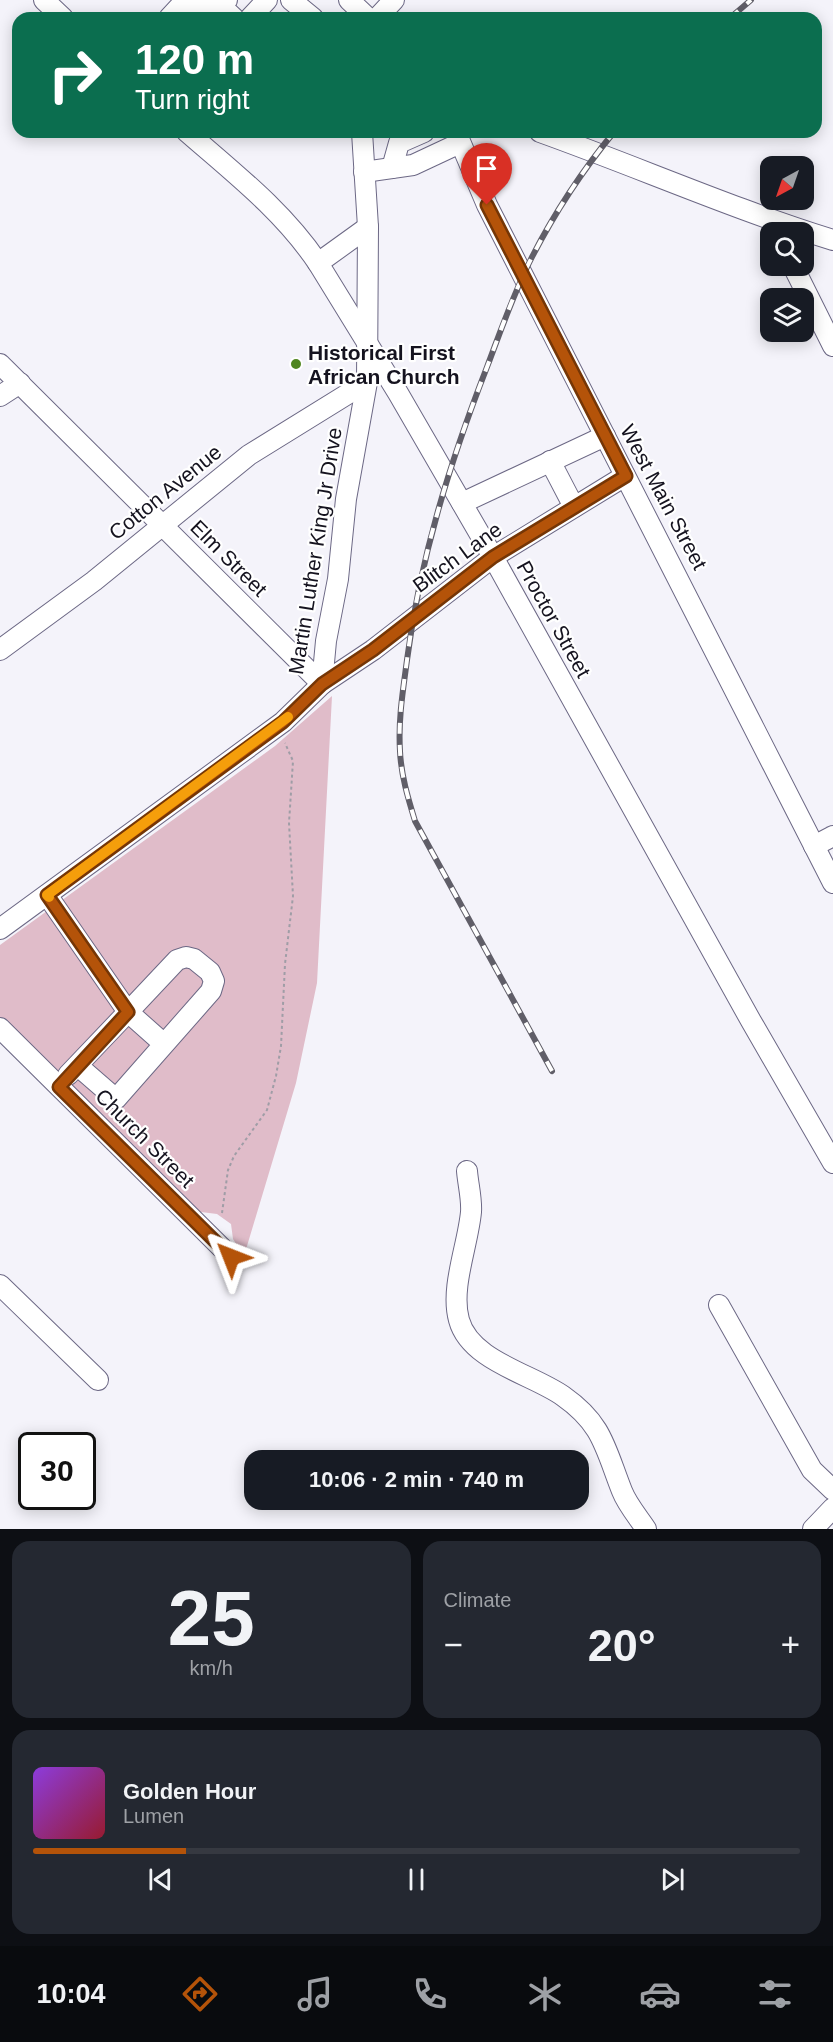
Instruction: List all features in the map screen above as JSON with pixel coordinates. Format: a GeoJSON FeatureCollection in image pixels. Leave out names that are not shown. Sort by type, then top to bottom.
{"type":"FeatureCollection","features":[{"type":"Feature","properties":{"kind":"street"},"geometry":{"type":"LineString","coordinates":[[44,0],[57,12]]}},
{"type":"Feature","properties":{"kind":"street"},"geometry":{"type":"LineString","coordinates":[[256,12],[267,0]]}},
{"type":"Feature","properties":{"kind":"street"},"geometry":{"type":"LineString","coordinates":[[291,0],[306,12]]}},
{"type":"Feature","properties":{"kind":"street"},"geometry":{"type":"LineString","coordinates":[[383,12],[394,0]]}},
{"type":"Feature","properties":{"kind":"street"},"geometry":{"type":"LineString","coordinates":[[175,12],[182,4],[194,2],[228,8]]}},
{"type":"Feature","properties":{"kind":"street","name":"Proctor Street"},"geometry":{"type":"LineString","coordinates":[[195,138],[269,203],[306,246],[368,342],[493,557],[750,1021],[833,1163]]}},
{"type":"Feature","properties":{"kind":"street","name":"Martin Luther King Jr Drive"},"geometry":{"type":"LineString","coordinates":[[0,929],[283,722],[322,684],[326,641],[338,579],[346,500],[367,382],[368,227],[362,138]]}},
{"type":"Feature","properties":{"kind":"street"},"geometry":{"type":"LineString","coordinates":[[392,168],[399,143],[410,138]]}},
{"type":"Feature","properties":{"kind":"street"},"geometry":{"type":"LineString","coordinates":[[557,138],[609,157],[762,222]]}},
{"type":"Feature","properties":{"kind":"street"},"geometry":{"type":"LineString","coordinates":[[364,172],[413,165],[450,139]]}},
{"type":"Feature","properties":{"kind":"street","name":"West Main Street"},"geometry":{"type":"LineString","coordinates":[[450,139],[487,205],[674,568],[833,883]]}},
{"type":"Feature","properties":{"kind":"street"},"geometry":{"type":"LineString","coordinates":[[318,263],[368,227]]}},
{"type":"Feature","properties":{"kind":"street"},"geometry":{"type":"LineString","coordinates":[[814,236],[833,240]]}},
{"type":"Feature","properties":{"kind":"street"},"geometry":{"type":"LineString","coordinates":[[798,276],[833,346]]}},
{"type":"Feature","properties":{"kind":"street","name":"Elm Street"},"geometry":{"type":"LineString","coordinates":[[0,364],[322,684]]}},
{"type":"Feature","properties":{"kind":"street","name":"Cotton Avenue"},"geometry":{"type":"LineString","coordinates":[[0,650],[94,581],[249,455],[367,382]]}},
{"type":"Feature","properties":{"kind":"street"},"geometry":{"type":"LineString","coordinates":[[0,396],[20,383]]}},
{"type":"Feature","properties":{"kind":"street"},"geometry":{"type":"LineString","coordinates":[[462,503],[605,436]]}},
{"type":"Feature","properties":{"kind":"street"},"geometry":{"type":"LineString","coordinates":[[550,461],[574,507]]}},
{"type":"Feature","properties":{"kind":"street","name":"Blitch Lane"},"geometry":{"type":"LineString","coordinates":[[322,684],[373,650],[493,557],[626,476]]}},
{"type":"Feature","properties":{"kind":"street"},"geometry":{"type":"LineString","coordinates":[[814,846],[833,836]]}},
{"type":"Feature","properties":{"kind":"street"},"geometry":{"type":"LineString","coordinates":[[47,895],[128,1012],[164,1044]]}},
{"type":"Feature","properties":{"kind":"street"},"geometry":{"type":"LineString","coordinates":[[59,1087],[78,1066],[128,1012],[177,960],[186,957],[194,959],[210,972],[214,981],[211,991],[116,1099],[78,1066]]}},
{"type":"Feature","properties":{"kind":"street","name":"Church Street"},"geometry":{"type":"LineString","coordinates":[[0,1028],[231,1257]]}},
{"type":"Feature","properties":{"kind":"street"},"geometry":{"type":"LineString","coordinates":[[467,1171],[472,1210],[456,1301],[459,1322],[471,1341],[494,1360],[562,1395],[588,1417],[606,1445],[622,1493],[646,1529]]}},
{"type":"Feature","properties":{"kind":"street"},"geometry":{"type":"LineString","coordinates":[[0,1285],[98,1380]]}},
{"type":"Feature","properties":{"kind":"street"},"geometry":{"type":"LineString","coordinates":[[719,1305],[812,1470],[833,1490]]}},
{"type":"Feature","properties":{"kind":"street"},"geometry":{"type":"LineString","coordinates":[[813,1529],[833,1508]]}},
{"type":"Feature","properties":{"kind":"path"},"geometry":{"type":"LineString","coordinates":[[222,1213],[228,1170],[234,1156],[267,1110],[276,1076],[292,896],[289,823],[293,760],[285,743]]}},
{"type":"Feature","properties":{"kind":"shaded area"},"geometry":{"type":"Polygon","coordinates":[[[332,696],[317,983],[296,1083],[244,1256],[233,1239],[231,1224],[217,1214],[201,1212],[190,1207],[0,1020],[0,945],[275,746],[332,696]]]}},
{"type":"Feature","properties":{"kind":"railway"},"geometry":{"type":"LineString","coordinates":[[737,12],[751,0]]}},
{"type":"Feature","properties":{"kind":"railway"},"geometry":{"type":"LineString","coordinates":[[552,1071],[415,821],[402,769],[400,716],[413,622],[428,548],[473,403],[532,257],[570,192],[609,138]]}},
{"type":"Feature","properties":{"kind":"slow traffic"},"geometry":{"type":"LineString","coordinates":[[49,897],[47,895],[288,717]]}},
{"type":"Feature","properties":{"kind":"place","name":"Historical First African Church"},"geometry":{"type":"Point","coordinates":[296,364]}},
{"type":"Feature","properties":{"kind":"route"},"geometry":{"type":"LineString","coordinates":[[231,1257],[59,1087],[128,1012],[47,895],[283,722],[322,684],[373,650],[493,557],[626,476],[487,205]]}}]}
